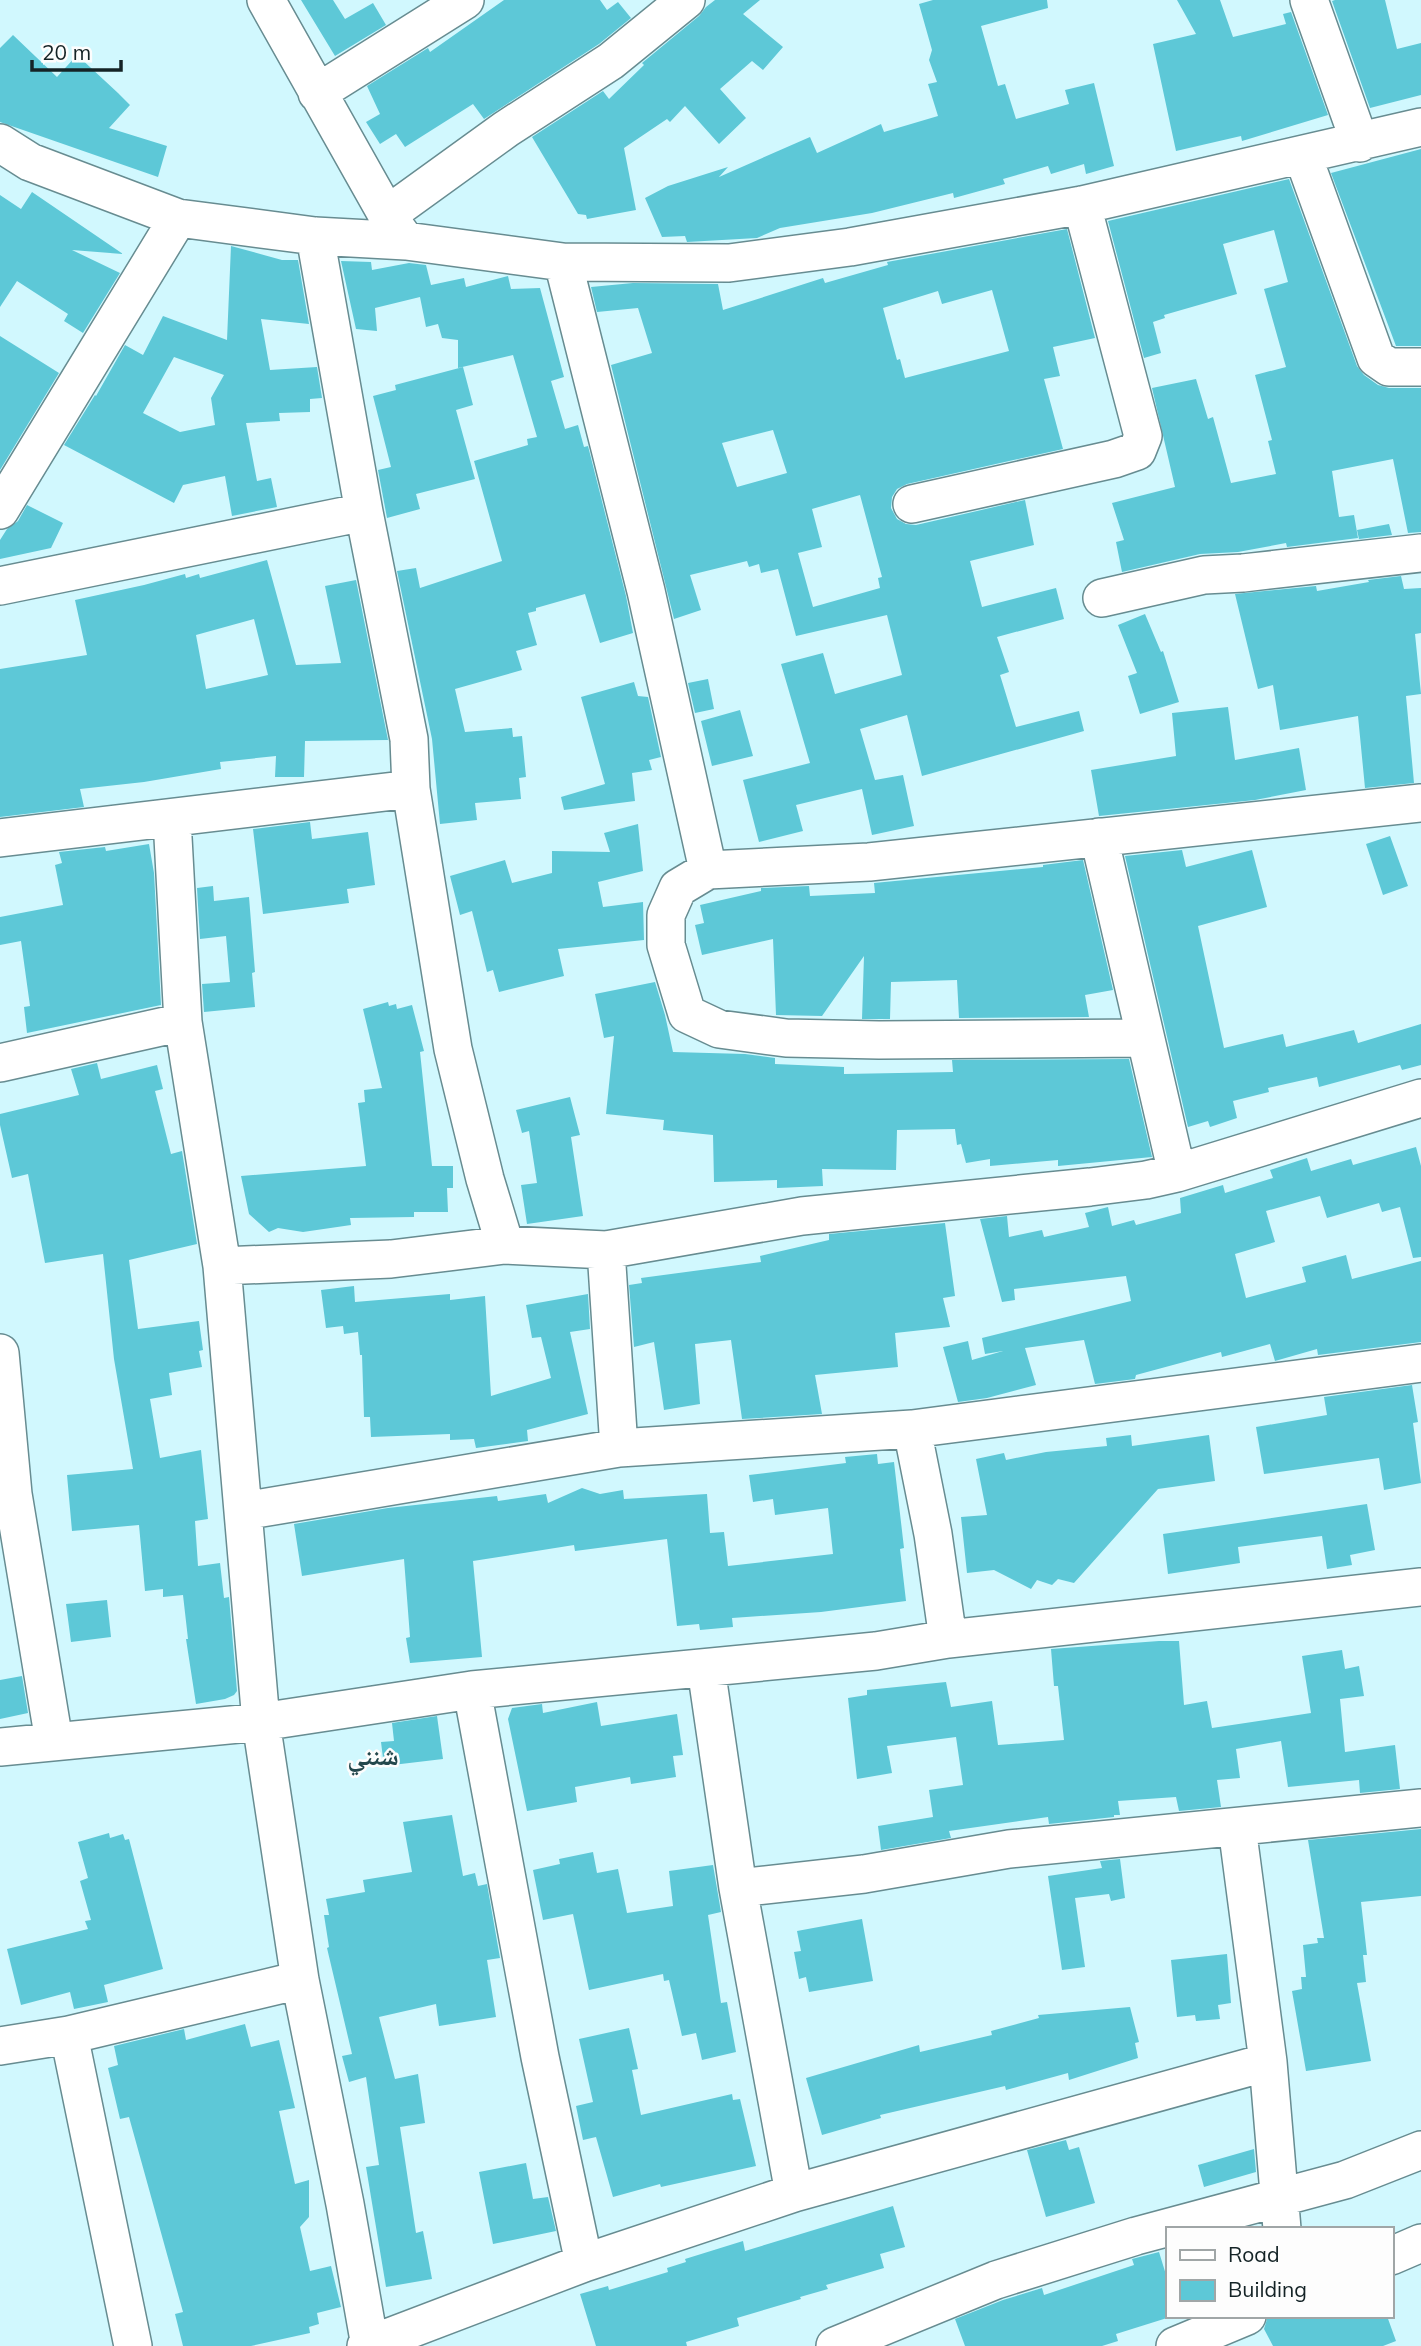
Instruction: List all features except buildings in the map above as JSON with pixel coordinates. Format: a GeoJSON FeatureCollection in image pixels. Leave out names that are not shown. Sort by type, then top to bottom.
{"type":"FeatureCollection","features":[{"type":"Feature","properties":{"kind":"street"},"geometry":{"type":"LineString","coordinates":[[267,0],[317,93],[396,228]]}},
{"type":"Feature","properties":{"kind":"street"},"geometry":{"type":"LineString","coordinates":[[317,93],[465,0]]}},
{"type":"Feature","properties":{"kind":"street"},"geometry":{"type":"LineString","coordinates":[[396,228],[506,129],[611,61],[685,0]]}},
{"type":"Feature","properties":{"kind":"street"},"geometry":{"type":"LineString","coordinates":[[1309,0],[1360,142]]}},
{"type":"Feature","properties":{"kind":"street"},"geometry":{"type":"LineString","coordinates":[[0,143],[30,162],[178,218],[314,236],[396,228],[563,262],[729,263],[850,247],[1082,205],[1421,127]]}},
{"type":"Feature","properties":{"kind":"street"},"geometry":{"type":"LineString","coordinates":[[1303,156],[1376,358],[1389,367],[1421,368]]}},
{"type":"Feature","properties":{"kind":"street"},"geometry":{"type":"LineString","coordinates":[[912,503],[1137,452],[1143,436],[1082,205]]}},
{"type":"Feature","properties":{"kind":"street"},"geometry":{"type":"LineString","coordinates":[[0,510],[178,218]]}},
{"type":"Feature","properties":{"kind":"street"},"geometry":{"type":"LineString","coordinates":[[314,236],[409,739],[411,789],[453,1049],[485,1179],[505,1245]]}},
{"type":"Feature","properties":{"kind":"street"},"geometry":{"type":"LineString","coordinates":[[563,262],[646,591],[708,870]]}},
{"type":"Feature","properties":{"kind":"street"},"geometry":{"type":"LineString","coordinates":[[0,586],[364,512]]}},
{"type":"Feature","properties":{"kind":"street"},"geometry":{"type":"LineString","coordinates":[[1102,598],[1204,575],[1421,553]]}},
{"type":"Feature","properties":{"kind":"street"},"geometry":{"type":"LineString","coordinates":[[0,838],[411,789]]}},
{"type":"Feature","properties":{"kind":"street"},"geometry":{"type":"LineString","coordinates":[[1145,1038],[866,1040],[786,1038],[719,1029],[687,1014],[666,945],[666,915],[678,888],[708,870],[869,862],[1421,803]]}},
{"type":"Feature","properties":{"kind":"street"},"geometry":{"type":"LineString","coordinates":[[172,819],[183,1022],[222,1266],[261,1722],[300,1980],[345,2204],[369,2345],[584,2263],[794,2193],[1268,2062]]}},
{"type":"Feature","properties":{"kind":"street"},"geometry":{"type":"LineString","coordinates":[[1098,837],[1177,1173]]}},
{"type":"Feature","properties":{"kind":"street"},"geometry":{"type":"LineString","coordinates":[[0,1063],[183,1022]]}},
{"type":"Feature","properties":{"kind":"street"},"geometry":{"type":"LineString","coordinates":[[222,1266],[391,1259],[505,1245],[606,1250],[802,1216],[1146,1180],[1177,1173],[1421,1098]]}},
{"type":"Feature","properties":{"kind":"street"},"geometry":{"type":"LineString","coordinates":[[606,1250],[620,1448]]}},
{"type":"Feature","properties":{"kind":"street"},"geometry":{"type":"LineString","coordinates":[[0,1353],[13,1494],[54,1741]]}},
{"type":"Feature","properties":{"kind":"street"},"geometry":{"type":"LineString","coordinates":[[243,1511],[620,1448],[912,1429],[1421,1363]]}},
{"type":"Feature","properties":{"kind":"street"},"geometry":{"type":"LineString","coordinates":[[912,1429],[933,1534],[948,1639]]}},
{"type":"Feature","properties":{"kind":"street"},"geometry":{"type":"LineString","coordinates":[[0,1747],[261,1722],[472,1690],[876,1651],[948,1639],[1421,1587]]}},
{"type":"Feature","properties":{"kind":"street"},"geometry":{"type":"LineString","coordinates":[[705,1668],[738,1888],[794,2193]]}},
{"type":"Feature","properties":{"kind":"street"},"geometry":{"type":"LineString","coordinates":[[472,1690],[540,2057],[584,2263]]}},
{"type":"Feature","properties":{"kind":"street"},"geometry":{"type":"LineString","coordinates":[[738,1888],[864,1874],[1009,1849],[1421,1808]]}},
{"type":"Feature","properties":{"kind":"street"},"geometry":{"type":"LineString","coordinates":[[1237,1827],[1268,2062],[1281,2214]]}},
{"type":"Feature","properties":{"kind":"street"},"geometry":{"type":"LineString","coordinates":[[0,2046],[69,2035],[300,1980]]}},
{"type":"Feature","properties":{"kind":"street"},"geometry":{"type":"LineString","coordinates":[[69,2035],[133,2346]]}},
{"type":"Feature","properties":{"kind":"street"},"geometry":{"type":"LineString","coordinates":[[1195,2227],[1281,2214],[1345,2180],[1421,2150]]}},
{"type":"Feature","properties":{"kind":"street"},"geometry":{"type":"LineString","coordinates":[[835,2346],[996,2280],[1136,2236],[1166,2231]]}},
{"type":"Feature","properties":{"kind":"street"},"geometry":{"type":"LineString","coordinates":[[1393,2255],[1421,2243]]}},
{"type":"Feature","properties":{"kind":"street"},"geometry":{"type":"LineString","coordinates":[[1175,2346],[1242,2318]]}},
{"type":"Feature","properties":{"kind":"district","name":"شنني"},"geometry":{"type":"Point","coordinates":[373,1756]}}]}
